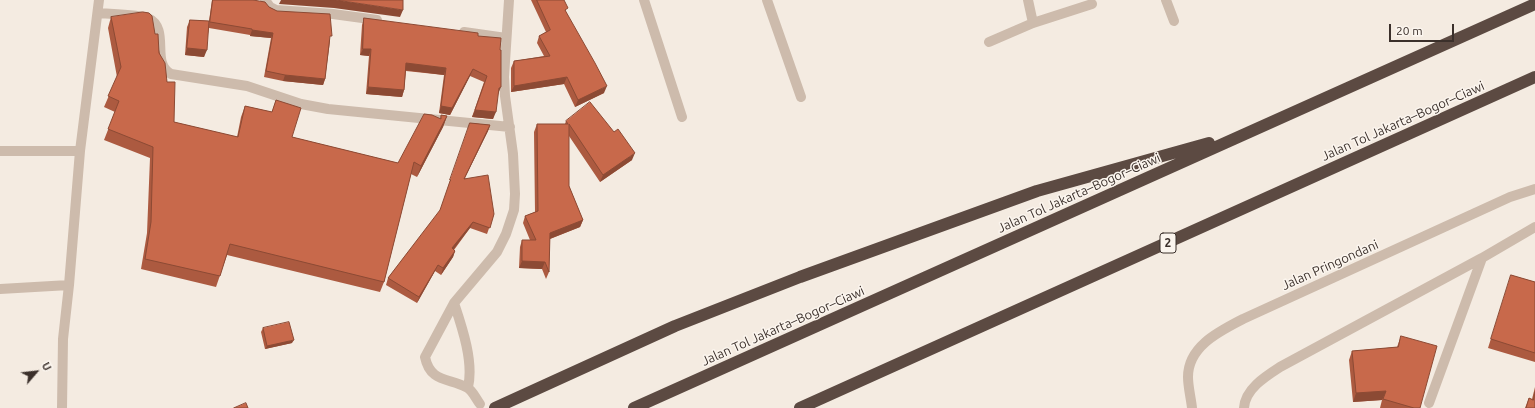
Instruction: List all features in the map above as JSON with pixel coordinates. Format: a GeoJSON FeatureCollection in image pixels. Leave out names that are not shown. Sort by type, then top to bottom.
{"type":"FeatureCollection","features":[{"type":"Feature","properties":{"kind":"highway","name":"Jalan Tol Jakarta–Bogor–Ciawi"},"geometry":{"type":"LineString","coordinates":[[634,408],[1535,4]]}},
{"type":"Feature","properties":{"kind":"highway","name":"Jalan Tol Jakarta–Bogor–Ciawi"},"geometry":{"type":"LineString","coordinates":[[800,408],[1535,77]]}},
{"type":"Feature","properties":{"kind":"highway"},"geometry":{"type":"LineString","coordinates":[[495,408],[675,326],[800,277],[1037,191],[1247,132]]}},
{"type":"Feature","properties":{"kind":"street"},"geometry":{"type":"LineString","coordinates":[[62,408],[63,339],[80,151],[99,0]]}},
{"type":"Feature","properties":{"kind":"street"},"geometry":{"type":"LineString","coordinates":[[266,0],[270,7],[276,10],[333,14],[388,22]]}},
{"type":"Feature","properties":{"kind":"street"},"geometry":{"type":"LineString","coordinates":[[480,404],[468,387],[446,381],[435,374],[427,365],[425,357],[454,303],[497,252],[506,234],[514,210],[514,154],[505,96],[504,77],[508,0]]}},
{"type":"Feature","properties":{"kind":"street"},"geometry":{"type":"LineString","coordinates":[[644,0],[682,117]]}},
{"type":"Feature","properties":{"kind":"street"},"geometry":{"type":"LineString","coordinates":[[767,0],[801,97]]}},
{"type":"Feature","properties":{"kind":"street"},"geometry":{"type":"LineString","coordinates":[[1028,0],[1033,23]]}},
{"type":"Feature","properties":{"kind":"street"},"geometry":{"type":"LineString","coordinates":[[1166,0],[1174,21]]}},
{"type":"Feature","properties":{"kind":"street"},"geometry":{"type":"LineString","coordinates":[[989,42],[1033,23],[1092,4]]}},
{"type":"Feature","properties":{"kind":"street"},"geometry":{"type":"LineString","coordinates":[[98,13],[147,18],[156,24],[160,32],[162,65],[165,71],[171,74],[247,86],[301,104],[328,110],[510,127]]}},
{"type":"Feature","properties":{"kind":"street"},"geometry":{"type":"LineString","coordinates":[[451,30],[506,38]]}},
{"type":"Feature","properties":{"kind":"street"},"geometry":{"type":"LineString","coordinates":[[0,151],[80,151]]}},
{"type":"Feature","properties":{"kind":"street","name":"Jalan Pringondani"},"geometry":{"type":"LineString","coordinates":[[1192,408],[1188,376],[1191,363],[1200,347],[1221,330],[1243,318],[1510,197],[1535,189]]}},
{"type":"Feature","properties":{"kind":"street"},"geometry":{"type":"LineString","coordinates":[[1244,408],[1244,404],[1251,390],[1263,378],[1280,367],[1482,258],[1535,226]]}},
{"type":"Feature","properties":{"kind":"street"},"geometry":{"type":"LineString","coordinates":[[1429,403],[1482,258]]}},
{"type":"Feature","properties":{"kind":"street"},"geometry":{"type":"LineString","coordinates":[[0,289],[69,285]]}},
{"type":"Feature","properties":{"kind":"street"},"geometry":{"type":"LineString","coordinates":[[454,303],[464,332],[466,343],[470,376],[468,387]]}},
{"type":"Feature","properties":{"kind":"building"},"geometry":{"type":"Polygon","coordinates":[[[213,0],[253,0],[265,2],[269,7],[277,11],[330,14],[332,36],[330,36],[325,79],[285,75],[266,71],[273,33],[210,22],[213,0]]]}},
{"type":"Feature","properties":{"kind":"building"},"geometry":{"type":"Polygon","coordinates":[[[336,0],[403,0],[403,10],[336,0]]]}},
{"type":"Feature","properties":{"kind":"building"},"geometry":{"type":"Polygon","coordinates":[[[537,0],[564,0],[568,8],[565,10],[607,86],[578,100],[567,77],[514,86],[514,61],[550,56],[539,36],[550,30],[537,0]]]}},
{"type":"Feature","properties":{"kind":"building"},"geometry":{"type":"Polygon","coordinates":[[[143,12],[149,13],[152,16],[155,34],[158,34],[159,53],[165,63],[167,82],[175,82],[174,122],[238,137],[245,106],[272,112],[276,100],[301,108],[292,137],[398,163],[424,114],[432,115],[441,119],[441,115],[447,116],[421,166],[414,162],[384,282],[230,244],[220,276],[145,259],[151,222],[153,147],[108,129],[119,101],[108,96],[121,67],[111,17],[143,12]]]}},
{"type":"Feature","properties":{"kind":"building"},"geometry":{"type":"Polygon","coordinates":[[[364,18],[478,33],[478,36],[501,38],[501,87],[499,88],[496,112],[475,110],[487,76],[473,69],[452,108],[441,106],[446,68],[406,63],[404,90],[368,87],[371,49],[363,49],[364,18]]]}},
{"type":"Feature","properties":{"kind":"building"},"geometry":{"type":"Polygon","coordinates":[[[190,20],[209,21],[207,50],[187,48],[190,20]]]}},
{"type":"Feature","properties":{"kind":"building"},"geometry":{"type":"Polygon","coordinates":[[[590,102],[614,132],[618,129],[635,153],[603,175],[569,124],[569,186],[583,220],[550,233],[549,272],[545,262],[522,261],[522,240],[536,240],[525,216],[538,211],[537,124],[568,124],[566,121],[590,102]]]}},
{"type":"Feature","properties":{"kind":"building"},"geometry":{"type":"Polygon","coordinates":[[[470,123],[490,125],[464,179],[488,175],[494,214],[490,228],[473,222],[452,248],[455,251],[443,268],[438,265],[419,297],[388,278],[440,210],[470,123]]]}},
{"type":"Feature","properties":{"kind":"building"},"geometry":{"type":"Polygon","coordinates":[[[1511,275],[1535,282],[1535,353],[1491,339],[1511,275]]]}},
{"type":"Feature","properties":{"kind":"building"},"geometry":{"type":"Polygon","coordinates":[[[289,322],[294,340],[267,346],[263,328],[289,322]]]}},
{"type":"Feature","properties":{"kind":"building"},"geometry":{"type":"Polygon","coordinates":[[[1401,336],[1437,346],[1420,408],[1414,408],[1383,399],[1386,391],[1356,393],[1352,351],[1398,347],[1401,336]]]}},
{"type":"Feature","properties":{"kind":"building"},"geometry":{"type":"Polygon","coordinates":[[[1535,392],[1535,408],[1526,408],[1529,398],[1533,400],[1535,392]]]}},
{"type":"Feature","properties":{"kind":"building"},"geometry":{"type":"Polygon","coordinates":[[[246,403],[248,408],[234,408],[246,403]]]}}]}
